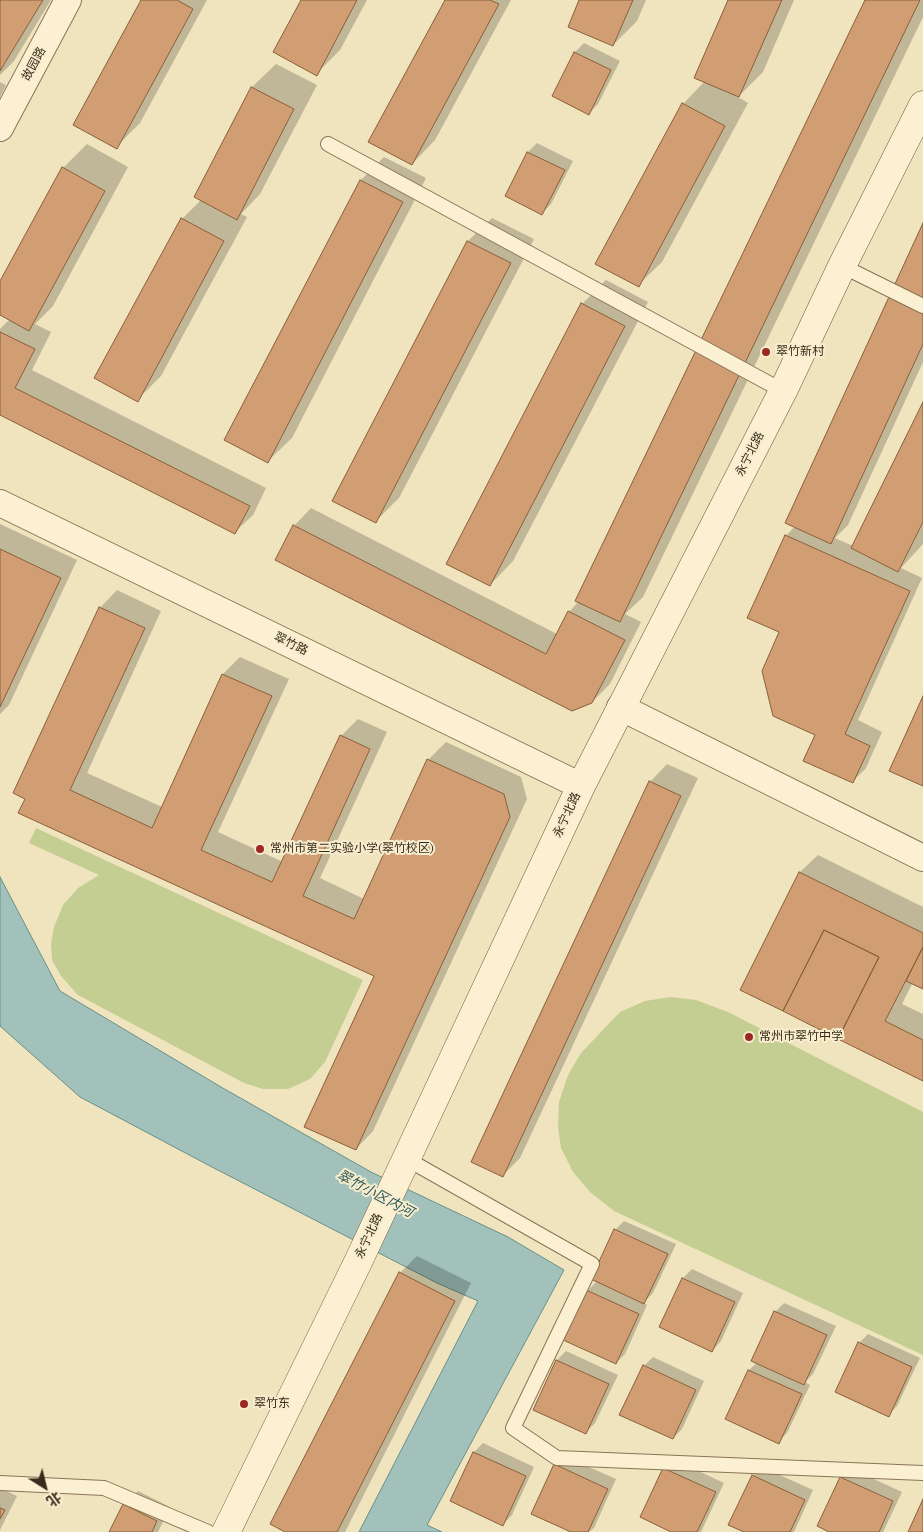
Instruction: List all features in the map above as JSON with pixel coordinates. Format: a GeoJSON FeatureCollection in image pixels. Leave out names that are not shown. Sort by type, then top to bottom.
{"type":"FeatureCollection","features":[{"type":"Feature","properties":{"kind":"main road","name":"永宁北路"},"geometry":{"type":"LineString","coordinates":[[226,1532],[358,1262],[581,786],[783,391],[842,266],[923,105]]}},
{"type":"Feature","properties":{"kind":"street","name":"故园路"},"geometry":{"type":"LineString","coordinates":[[3,116],[68,0]]}},
{"type":"Feature","properties":{"kind":"street","name":"翠竹路"},"geometry":{"type":"LineString","coordinates":[[0,503],[581,786]]}},
{"type":"Feature","properties":{"kind":"street"},"geometry":{"type":"LineString","coordinates":[[620,707],[923,858]]}},
{"type":"Feature","properties":{"kind":"lane"},"geometry":{"type":"LineString","coordinates":[[328,144],[783,391]]}},
{"type":"Feature","properties":{"kind":"lane"},"geometry":{"type":"LineString","coordinates":[[842,266],[923,306]]}},
{"type":"Feature","properties":{"kind":"lane"},"geometry":{"type":"LineString","coordinates":[[403,1163],[592,1264],[513,1428],[557,1458],[923,1473]]}},
{"type":"Feature","properties":{"kind":"lane"},"geometry":{"type":"LineString","coordinates":[[0,1482],[104,1488],[208,1532]]}},
{"type":"Feature","properties":{"kind":"green space"},"geometry":{"type":"Polygon","coordinates":[[[36,828],[363,980],[325,1062],[310,1079],[288,1089],[263,1089],[244,1083],[78,995],[61,976],[52,960],[51,944],[54,927],[63,905],[78,888],[99,875],[29,843],[36,828]]]}},
{"type":"Feature","properties":{"kind":"green space"},"geometry":{"type":"Polygon","coordinates":[[[670,997],[696,1000],[728,1012],[923,1112],[923,1355],[614,1211],[590,1192],[573,1172],[561,1148],[558,1127],[559,1102],[568,1075],[581,1053],[620,1012],[645,1001],[670,997]]]}},
{"type":"Feature","properties":{"kind":"water","name":"翠竹小区内河"},"geometry":{"type":"Polygon","coordinates":[[[0,877],[60,991],[221,1087],[371,1172],[508,1237],[564,1270],[427,1525],[442,1532],[359,1532],[478,1301],[437,1283],[80,1097],[36,1058],[0,1026],[0,877]]]}},
{"type":"Feature","properties":{"kind":"building"},"geometry":{"type":"Polygon","coordinates":[[[0,0],[43,0],[0,71],[0,0]]]}},
{"type":"Feature","properties":{"kind":"building"},"geometry":{"type":"Polygon","coordinates":[[[141,0],[177,0],[193,9],[117,149],[73,125],[141,0]]]}},
{"type":"Feature","properties":{"kind":"building"},"geometry":{"type":"Polygon","coordinates":[[[301,0],[357,0],[317,76],[273,52],[301,0]]]}},
{"type":"Feature","properties":{"kind":"building"},"geometry":{"type":"Polygon","coordinates":[[[445,0],[490,0],[499,4],[412,165],[368,142],[445,0]]]}},
{"type":"Feature","properties":{"kind":"building"},"geometry":{"type":"Polygon","coordinates":[[[579,0],[633,0],[613,46],[568,27],[579,0]]]}},
{"type":"Feature","properties":{"kind":"building"},"geometry":{"type":"Polygon","coordinates":[[[728,0],[782,0],[739,97],[694,78],[728,0]]]}},
{"type":"Feature","properties":{"kind":"building"},"geometry":{"type":"Polygon","coordinates":[[[865,0],[920,0],[620,622],[575,601],[865,0]]]}},
{"type":"Feature","properties":{"kind":"building"},"geometry":{"type":"Polygon","coordinates":[[[574,52],[611,70],[589,115],[552,96],[574,52]]]}},
{"type":"Feature","properties":{"kind":"building"},"geometry":{"type":"Polygon","coordinates":[[[251,87],[294,109],[237,220],[194,197],[251,87]]]}},
{"type":"Feature","properties":{"kind":"building"},"geometry":{"type":"Polygon","coordinates":[[[682,103],[725,126],[639,287],[595,264],[682,103]]]}},
{"type":"Feature","properties":{"kind":"building"},"geometry":{"type":"Polygon","coordinates":[[[527,152],[565,170],[542,215],[505,196],[527,152]]]}},
{"type":"Feature","properties":{"kind":"building"},"geometry":{"type":"Polygon","coordinates":[[[62,167],[105,191],[29,331],[0,315],[0,281],[62,167]]]}},
{"type":"Feature","properties":{"kind":"building"},"geometry":{"type":"Polygon","coordinates":[[[360,180],[403,202],[268,463],[224,440],[360,180]]]}},
{"type":"Feature","properties":{"kind":"building"},"geometry":{"type":"Polygon","coordinates":[[[181,218],[224,241],[138,402],[94,378],[181,218]]]}},
{"type":"Feature","properties":{"kind":"building"},"geometry":{"type":"Polygon","coordinates":[[[923,223],[923,344],[831,544],[785,523],[923,223]]]}},
{"type":"Feature","properties":{"kind":"building"},"geometry":{"type":"Polygon","coordinates":[[[467,241],[511,263],[376,523],[332,501],[467,241]]]}},
{"type":"Feature","properties":{"kind":"building"},"geometry":{"type":"Polygon","coordinates":[[[581,303],[625,326],[490,586],[446,564],[581,303]]]}},
{"type":"Feature","properties":{"kind":"building"},"geometry":{"type":"Polygon","coordinates":[[[0,332],[35,349],[15,388],[250,506],[235,534],[0,415],[0,332]]]}},
{"type":"Feature","properties":{"kind":"building"},"geometry":{"type":"Polygon","coordinates":[[[923,402],[923,522],[898,572],[851,548],[923,402]]]}},
{"type":"Feature","properties":{"kind":"building"},"geometry":{"type":"Polygon","coordinates":[[[293,525],[546,654],[568,611],[625,640],[592,703],[572,711],[275,560],[293,525]]]}},
{"type":"Feature","properties":{"kind":"building"},"geometry":{"type":"Polygon","coordinates":[[[785,535],[910,591],[845,734],[870,746],[853,783],[803,761],[815,735],[773,716],[762,671],[779,632],[747,618],[785,535]]]}},
{"type":"Feature","properties":{"kind":"building"},"geometry":{"type":"Polygon","coordinates":[[[0,549],[61,578],[0,707],[0,549]]]}},
{"type":"Feature","properties":{"kind":"building"},"geometry":{"type":"Polygon","coordinates":[[[99,607],[145,628],[70,790],[152,828],[222,674],[272,696],[201,850],[272,882],[340,735],[370,749],[303,896],[354,919],[427,759],[504,794],[510,817],[356,1150],[304,1127],[374,976],[18,813],[25,799],[13,793],[99,607]]]}},
{"type":"Feature","properties":{"kind":"building"},"geometry":{"type":"Polygon","coordinates":[[[923,696],[923,786],[889,771],[923,696]]]}},
{"type":"Feature","properties":{"kind":"building"},"geometry":{"type":"Polygon","coordinates":[[[649,781],[681,796],[503,1177],[471,1162],[649,781]]]}},
{"type":"Feature","properties":{"kind":"building"},"geometry":{"type":"Polygon","coordinates":[[[799,872],[923,933],[923,947],[885,1021],[923,1040],[923,1081],[838,1039],[879,957],[824,930],[783,1011],[740,990],[799,872]]]}},
{"type":"Feature","properties":{"kind":"building"},"geometry":{"type":"Polygon","coordinates":[[[824,930],[879,957],[838,1039],[783,1011],[824,930]]]}},
{"type":"Feature","properties":{"kind":"building"},"geometry":{"type":"Polygon","coordinates":[[[923,947],[923,989],[906,981],[923,947]]]}},
{"type":"Feature","properties":{"kind":"building"},"geometry":{"type":"Polygon","coordinates":[[[614,1229],[668,1254],[644,1304],[591,1279],[614,1229]]]}},
{"type":"Feature","properties":{"kind":"building"},"geometry":{"type":"Polygon","coordinates":[[[399,1272],[455,1301],[337,1532],[285,1532],[270,1524],[399,1272]]]}},
{"type":"Feature","properties":{"kind":"building"},"geometry":{"type":"Polygon","coordinates":[[[682,1278],[735,1302],[712,1352],[659,1327],[682,1278]]]}},
{"type":"Feature","properties":{"kind":"building"},"geometry":{"type":"Polygon","coordinates":[[[586,1290],[639,1314],[616,1364],[563,1340],[586,1290]]]}},
{"type":"Feature","properties":{"kind":"building"},"geometry":{"type":"Polygon","coordinates":[[[774,1311],[827,1335],[804,1385],[751,1361],[774,1311]]]}},
{"type":"Feature","properties":{"kind":"building"},"geometry":{"type":"Polygon","coordinates":[[[858,1342],[912,1367],[889,1417],[835,1392],[858,1342]]]}},
{"type":"Feature","properties":{"kind":"building"},"geometry":{"type":"Polygon","coordinates":[[[556,1360],[609,1384],[586,1434],[533,1410],[556,1360]]]}},
{"type":"Feature","properties":{"kind":"building"},"geometry":{"type":"Polygon","coordinates":[[[643,1365],[696,1390],[673,1439],[619,1415],[643,1365]]]}},
{"type":"Feature","properties":{"kind":"building"},"geometry":{"type":"Polygon","coordinates":[[[748,1370],[802,1394],[779,1444],[725,1419],[748,1370]]]}},
{"type":"Feature","properties":{"kind":"building"},"geometry":{"type":"Polygon","coordinates":[[[473,1452],[526,1476],[503,1526],[450,1501],[473,1452]]]}},
{"type":"Feature","properties":{"kind":"building"},"geometry":{"type":"Polygon","coordinates":[[[554,1464],[608,1489],[588,1532],[571,1532],[531,1514],[554,1464]]]}},
{"type":"Feature","properties":{"kind":"building"},"geometry":{"type":"Polygon","coordinates":[[[663,1468],[716,1492],[697,1532],[671,1532],[640,1517],[663,1468]]]}},
{"type":"Feature","properties":{"kind":"building"},"geometry":{"type":"Polygon","coordinates":[[[752,1475],[805,1500],[790,1532],[744,1532],[728,1525],[752,1475]]]}},
{"type":"Feature","properties":{"kind":"building"},"geometry":{"type":"Polygon","coordinates":[[[840,1477],[893,1501],[879,1532],[829,1532],[817,1526],[840,1477]]]}},
{"type":"Feature","properties":{"kind":"building"},"geometry":{"type":"Polygon","coordinates":[[[923,1499],[923,1532],[908,1532],[923,1499]]]}},
{"type":"Feature","properties":{"kind":"building"},"geometry":{"type":"Polygon","coordinates":[[[123,1504],[157,1521],[152,1532],[109,1532],[123,1504]]]}},
{"type":"Feature","properties":{"kind":"building"},"geometry":{"type":"Polygon","coordinates":[[[0,1508],[5,1510],[0,1519],[0,1508]]]}},
{"type":"Feature","properties":{"kind":"place","name":"翠竹新村"},"geometry":{"type":"Point","coordinates":[766,352]}},
{"type":"Feature","properties":{"kind":"place","name":"常州市第二实验小学(翠竹校区)"},"geometry":{"type":"Point","coordinates":[260,849]}},
{"type":"Feature","properties":{"kind":"place","name":"常州市翠竹中学"},"geometry":{"type":"Point","coordinates":[749,1037]}},
{"type":"Feature","properties":{"kind":"place","name":"翠竹东"},"geometry":{"type":"Point","coordinates":[244,1404]}}]}
